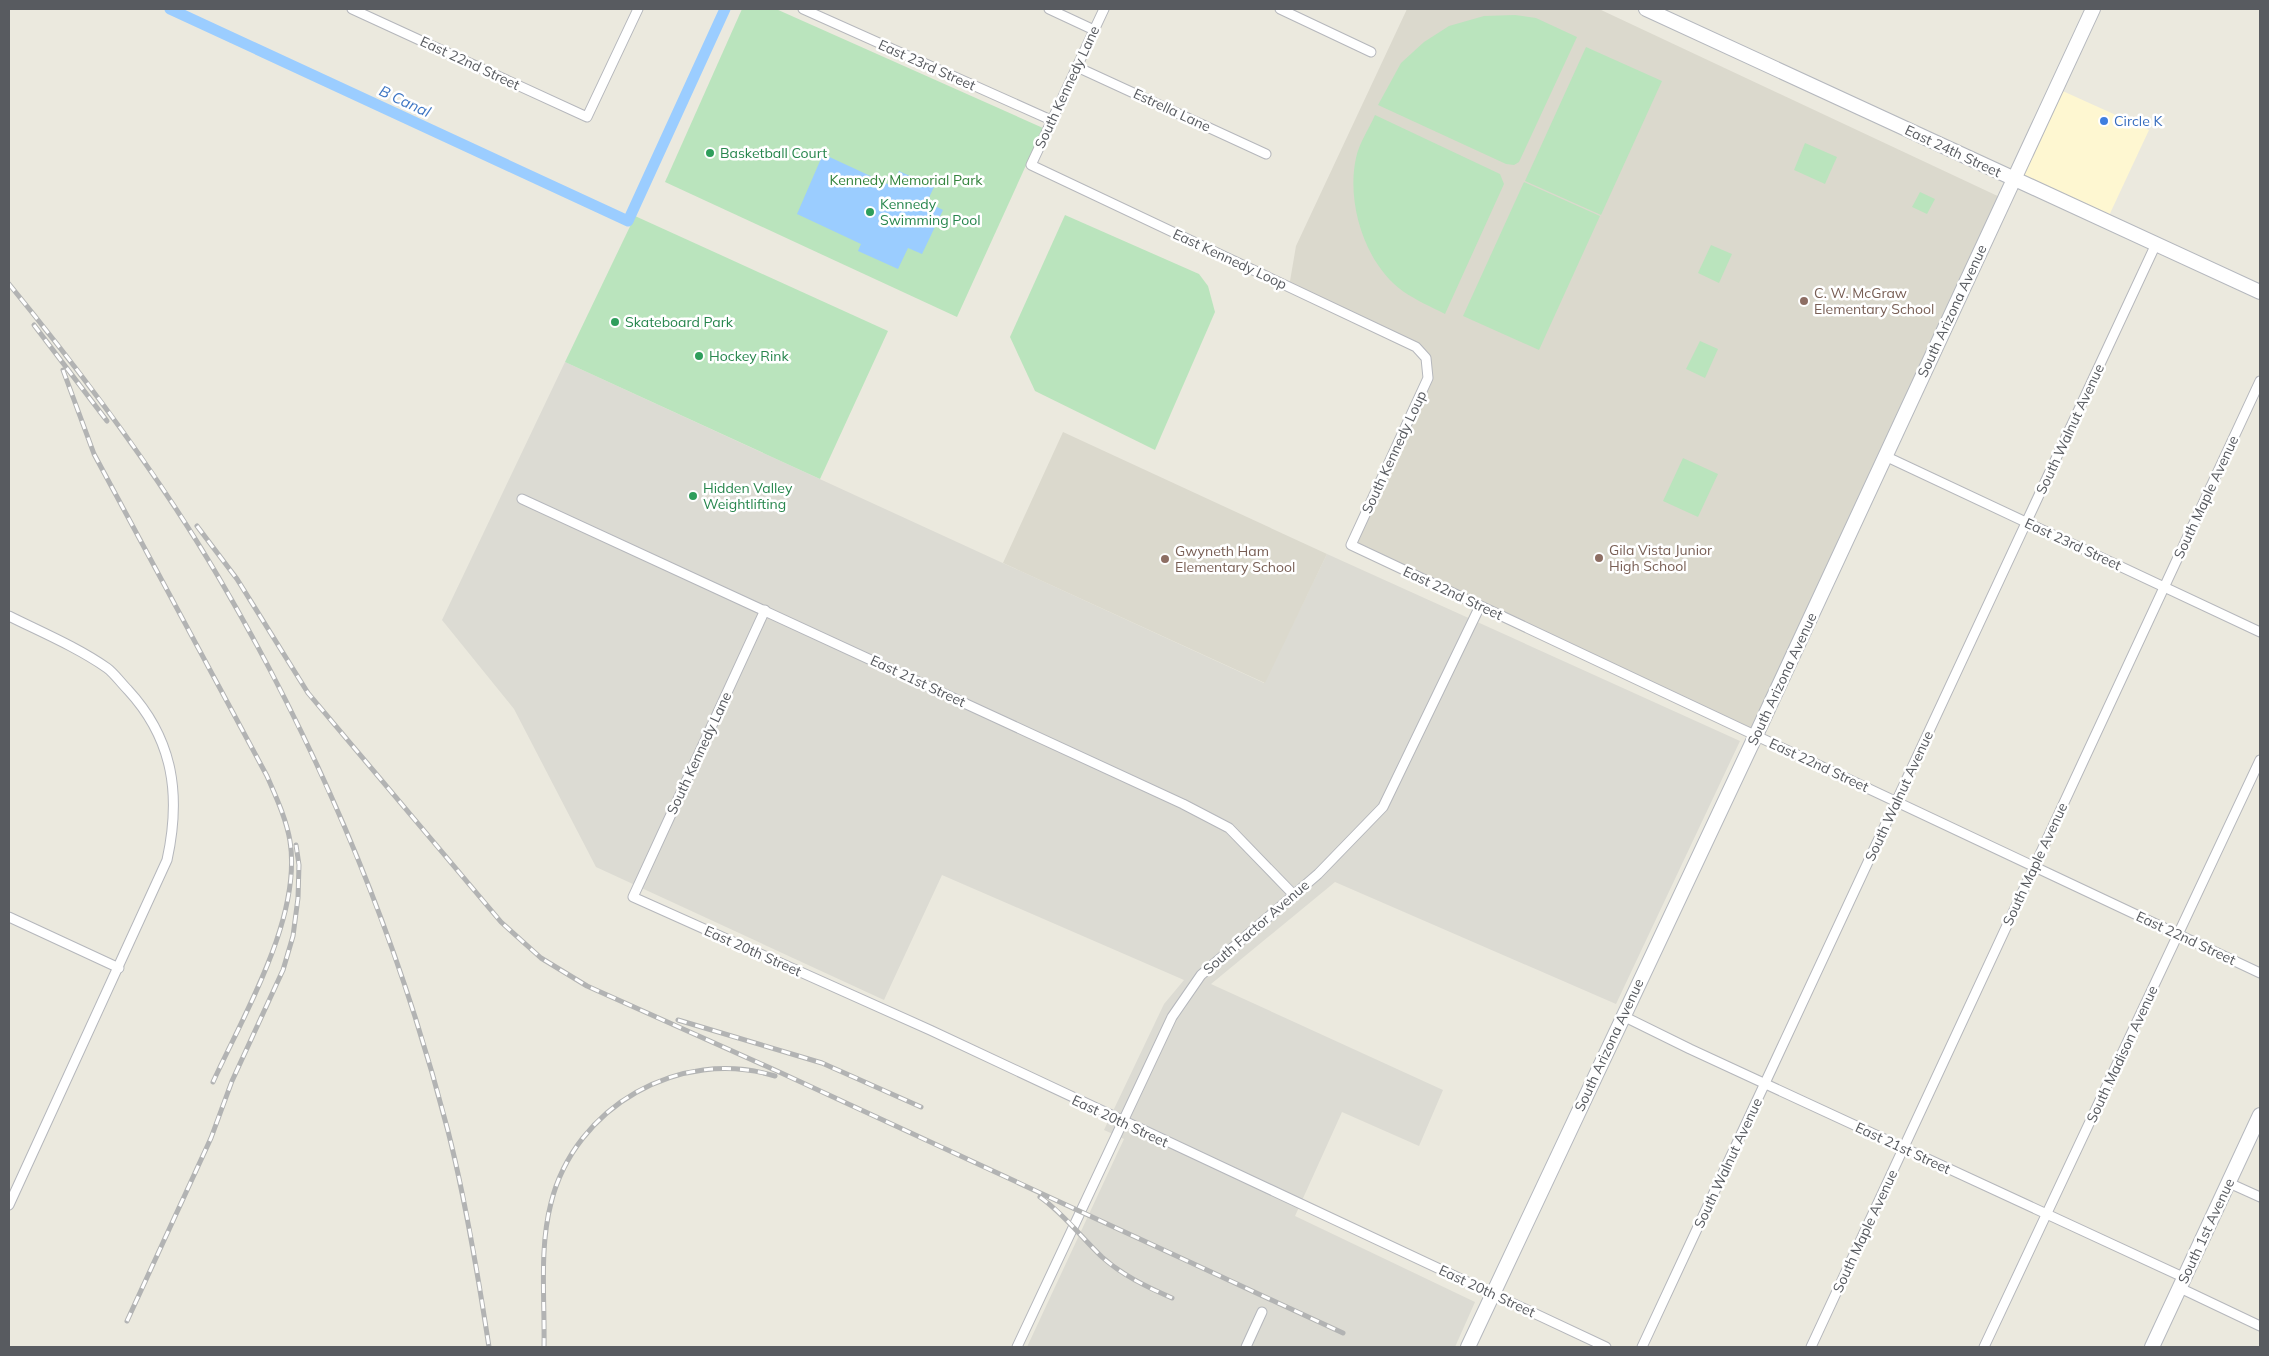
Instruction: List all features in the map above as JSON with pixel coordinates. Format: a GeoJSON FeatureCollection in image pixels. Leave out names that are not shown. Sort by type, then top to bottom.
{"type":"FeatureCollection","features":[{"type":"Feature","properties":{"kind":"street","name":"East 22nd Street"},"geometry":{"type":"LineString","coordinates":[[352,9],[587,116],[636,9]]}},
{"type":"Feature","properties":{"kind":"street","name":"East 23rd Street"},"geometry":{"type":"LineString","coordinates":[[803,9],[1051,120]]}},
{"type":"Feature","properties":{"kind":"street"},"geometry":{"type":"LineString","coordinates":[[1049,9],[1094,30]]}},
{"type":"Feature","properties":{"kind":"street","name":"South Kennedy Lane"},"geometry":{"type":"LineString","coordinates":[[1031,165],[1104,9]]}},
{"type":"Feature","properties":{"kind":"street"},"geometry":{"type":"LineString","coordinates":[[1280,9],[1371,52]]}},
{"type":"Feature","properties":{"kind":"street","name":"East 24th Street"},"geometry":{"type":"LineString","coordinates":[[1646,9],[2260,292]]}},
{"type":"Feature","properties":{"kind":"street","name":"South Arizona Avenue"},"geometry":{"type":"LineString","coordinates":[[1468,1347],[1756,736],[2093,9]]}},
{"type":"Feature","properties":{"kind":"street","name":"Estrella Lane"},"geometry":{"type":"LineString","coordinates":[[1077,66],[1266,154]]}},
{"type":"Feature","properties":{"kind":"street","name":"East Kennedy Loop"},"geometry":{"type":"LineString","coordinates":[[1031,165],[1416,347],[1426,358]]}},
{"type":"Feature","properties":{"kind":"street","name":"South Walnut Avenue"},"geometry":{"type":"LineString","coordinates":[[1642,1347],[2156,244]]}},
{"type":"Feature","properties":{"kind":"street","name":"South Kennedy Loup"},"geometry":{"type":"LineString","coordinates":[[1351,545],[1428,378],[1426,358]]}},
{"type":"Feature","properties":{"kind":"street","name":"South Maple Avenue"},"geometry":{"type":"LineString","coordinates":[[1811,1347],[2260,381]]}},
{"type":"Feature","properties":{"kind":"street","name":"East 23rd Street"},"geometry":{"type":"LineString","coordinates":[[1886,456],[2260,632]]}},
{"type":"Feature","properties":{"kind":"street","name":"East 21st Street"},"geometry":{"type":"LineString","coordinates":[[522,499],[765,610],[1214,820],[1229,828],[1293,894]]}},
{"type":"Feature","properties":{"kind":"street","name":"East 22nd Street"},"geometry":{"type":"LineString","coordinates":[[1351,545],[2260,973]]}},
{"type":"Feature","properties":{"kind":"street","name":"South Factor Avenue"},"geometry":{"type":"LineString","coordinates":[[1018,1347],[1172,1017],[1201,975],[1318,874],[1383,807],[1480,606]]}},
{"type":"Feature","properties":{"kind":"street","name":"South Kennedy Lane"},"geometry":{"type":"LineString","coordinates":[[633,897],[765,610]]}},
{"type":"Feature","properties":{"kind":"street"},"geometry":{"type":"LineString","coordinates":[[9,616],[66,644],[108,668],[140,704],[157,734],[170,763],[174,797],[173,830],[167,860],[9,1205]]}},
{"type":"Feature","properties":{"kind":"street","name":"South Madison Avenue"},"geometry":{"type":"LineString","coordinates":[[1984,1347],[2260,760]]}},
{"type":"Feature","properties":{"kind":"street","name":"East 20th Street"},"geometry":{"type":"LineString","coordinates":[[633,897],[930,1030],[1124,1123],[1606,1347]]}},
{"type":"Feature","properties":{"kind":"street"},"geometry":{"type":"LineString","coordinates":[[9,917],[118,968]]}},
{"type":"Feature","properties":{"kind":"street","name":"East 21st Street"},"geometry":{"type":"LineString","coordinates":[[1623,1016],[2047,1215],[2182,1283],[2260,1326]]}},
{"type":"Feature","properties":{"kind":"street","name":"South 1st Avenue"},"geometry":{"type":"LineString","coordinates":[[2152,1347],[2260,1115]]}},
{"type":"Feature","properties":{"kind":"street"},"geometry":{"type":"LineString","coordinates":[[2229,1182],[2260,1197]]}},
{"type":"Feature","properties":{"kind":"street"},"geometry":{"type":"LineString","coordinates":[[1246,1347],[1262,1312]]}},
{"type":"Feature","properties":{"kind":"shaded area"},"geometry":{"type":"Polygon","coordinates":[[[1407,9],[1599,9],[2004,199],[1756,735],[1351,545],[1428,379],[1426,358],[1416,347],[1289,287],[1296,246],[1407,9]]]}},
{"type":"Feature","properties":{"kind":"shaded area"},"geometry":{"type":"Polygon","coordinates":[[[2056,88],[2149,130],[2106,222],[2013,179],[2056,88]]]}},
{"type":"Feature","properties":{"kind":"shaded area"},"geometry":{"type":"Polygon","coordinates":[[[565,362],[1264,683],[1327,554],[1740,741],[1616,1004],[1335,882],[1211,984],[1443,1090],[1419,1146],[1342,1112],[1295,1216],[1475,1302],[1455,1347],[1027,1347],[1124,1139],[1104,1130],[1164,1004],[1184,980],[942,875],[884,1000],[596,867],[514,709],[442,620],[565,362]]]}},
{"type":"Feature","properties":{"kind":"shaded area","name":"Gwyneth Ham Elementary School"},"geometry":{"type":"Polygon","coordinates":[[[1063,432],[1327,554],[1265,683],[1003,563],[1063,432]]]}},
{"type":"Feature","properties":{"kind":"green space","name":"Kennedy Memorial Park"},"geometry":{"type":"Polygon","coordinates":[[[742,9],[776,9],[1043,128],[957,317],[665,182],[742,9]]]}},
{"type":"Feature","properties":{"kind":"green space"},"geometry":{"type":"Polygon","coordinates":[[[1515,15],[1536,18],[1577,37],[1519,162],[1514,165],[1506,164],[1378,105],[1401,63],[1424,42],[1449,26],[1484,16],[1515,15]]]}},
{"type":"Feature","properties":{"kind":"green space"},"geometry":{"type":"Polygon","coordinates":[[[1586,47],[1662,81],[1601,215],[1525,181],[1586,47]]]}},
{"type":"Feature","properties":{"kind":"green space"},"geometry":{"type":"Polygon","coordinates":[[[1375,115],[1500,174],[1504,184],[1445,314],[1404,292],[1390,280],[1369,250],[1362,232],[1354,194],[1356,158],[1357,152],[1375,115]]]}},
{"type":"Feature","properties":{"kind":"green space"},"geometry":{"type":"Polygon","coordinates":[[[1805,143],[1837,157],[1825,184],[1794,170],[1805,143]]]}},
{"type":"Feature","properties":{"kind":"green space"},"geometry":{"type":"Polygon","coordinates":[[[1524,182],[1600,216],[1539,350],[1463,316],[1524,182]]]}},
{"type":"Feature","properties":{"kind":"green space"},"geometry":{"type":"Polygon","coordinates":[[[1920,192],[1935,199],[1927,214],[1912,207],[1920,192]]]}},
{"type":"Feature","properties":{"kind":"green space"},"geometry":{"type":"Polygon","coordinates":[[[1065,215],[1199,274],[1208,286],[1215,312],[1155,450],[1035,391],[1010,337],[1065,215]]]}},
{"type":"Feature","properties":{"kind":"green space"},"geometry":{"type":"Polygon","coordinates":[[[635,216],[888,331],[820,479],[565,362],[635,216]]]}},
{"type":"Feature","properties":{"kind":"green space"},"geometry":{"type":"Polygon","coordinates":[[[1711,245],[1732,254],[1719,283],[1698,273],[1711,245]]]}},
{"type":"Feature","properties":{"kind":"green space"},"geometry":{"type":"Polygon","coordinates":[[[1700,341],[1718,349],[1705,378],[1686,369],[1700,341]]]}},
{"type":"Feature","properties":{"kind":"green space"},"geometry":{"type":"Polygon","coordinates":[[[1683,458],[1718,474],[1698,517],[1663,501],[1683,458]]]}},
{"type":"Feature","properties":{"kind":"water","name":"Kennedy Swimming Pool"},"geometry":{"type":"Polygon","coordinates":[[[823,154],[892,186],[899,171],[934,187],[927,202],[943,210],[922,254],[908,248],[898,269],[858,251],[861,244],[797,214],[823,154]]]}},
{"type":"Feature","properties":{"kind":"waterway","name":"B Canal"},"geometry":{"type":"LineString","coordinates":[[170,9],[628,221],[725,9]]}},
{"type":"Feature","properties":{"kind":"railway"},"geometry":{"type":"LineString","coordinates":[[9,284],[93,390],[146,464],[196,539],[256,643],[323,778],[353,847],[380,917],[428,1059],[448,1131],[460,1185],[489,1347]]}},
{"type":"Feature","properties":{"kind":"railway"},"geometry":{"type":"LineString","coordinates":[[34,325],[107,421]]}},
{"type":"Feature","properties":{"kind":"railway"},"geometry":{"type":"LineString","coordinates":[[63,370],[94,454],[267,776],[286,824],[290,841],[291,870],[287,901],[279,933],[268,965],[213,1082]]}},
{"type":"Feature","properties":{"kind":"railway"},"geometry":{"type":"LineString","coordinates":[[197,526],[237,579],[308,693],[501,922],[541,958],[587,986],[777,1071],[1343,1333]]}},
{"type":"Feature","properties":{"kind":"railway"},"geometry":{"type":"LineString","coordinates":[[127,1321],[211,1138],[232,1081],[283,970],[293,936],[298,898],[299,865],[296,845]]}},
{"type":"Feature","properties":{"kind":"railway"},"geometry":{"type":"LineString","coordinates":[[678,1020],[822,1063],[921,1107]]}},
{"type":"Feature","properties":{"kind":"railway"},"geometry":{"type":"LineString","coordinates":[[544,1347],[543,1275],[547,1220],[551,1203],[564,1169],[583,1138],[607,1113],[636,1092],[669,1078],[703,1070],[739,1069],[775,1076]]}},
{"type":"Feature","properties":{"kind":"railway"},"geometry":{"type":"LineString","coordinates":[[1040,1197],[1057,1211],[1102,1257],[1135,1280],[1172,1298]]}},
{"type":"Feature","properties":{"kind":"place","name":"Circle K"},"geometry":{"type":"Point","coordinates":[2104,121]}},
{"type":"Feature","properties":{"kind":"place","name":"Basketball Court"},"geometry":{"type":"Point","coordinates":[710,153]}},
{"type":"Feature","properties":{"kind":"place","name":"Kennedy Swimming Pool"},"geometry":{"type":"Point","coordinates":[870,212]}},
{"type":"Feature","properties":{"kind":"place","name":"C. W. McGraw Elementary School"},"geometry":{"type":"Point","coordinates":[1804,301]}},
{"type":"Feature","properties":{"kind":"place","name":"Skateboard Park"},"geometry":{"type":"Point","coordinates":[615,322]}},
{"type":"Feature","properties":{"kind":"place","name":"Hockey Rink"},"geometry":{"type":"Point","coordinates":[699,356]}},
{"type":"Feature","properties":{"kind":"place","name":"Hidden Valley Weightlifting"},"geometry":{"type":"Point","coordinates":[693,496]}},
{"type":"Feature","properties":{"kind":"place","name":"Gila Vista Junior High School"},"geometry":{"type":"Point","coordinates":[1599,558]}},
{"type":"Feature","properties":{"kind":"place","name":"Gwyneth Ham Elementary School"},"geometry":{"type":"Point","coordinates":[1165,559]}}]}
